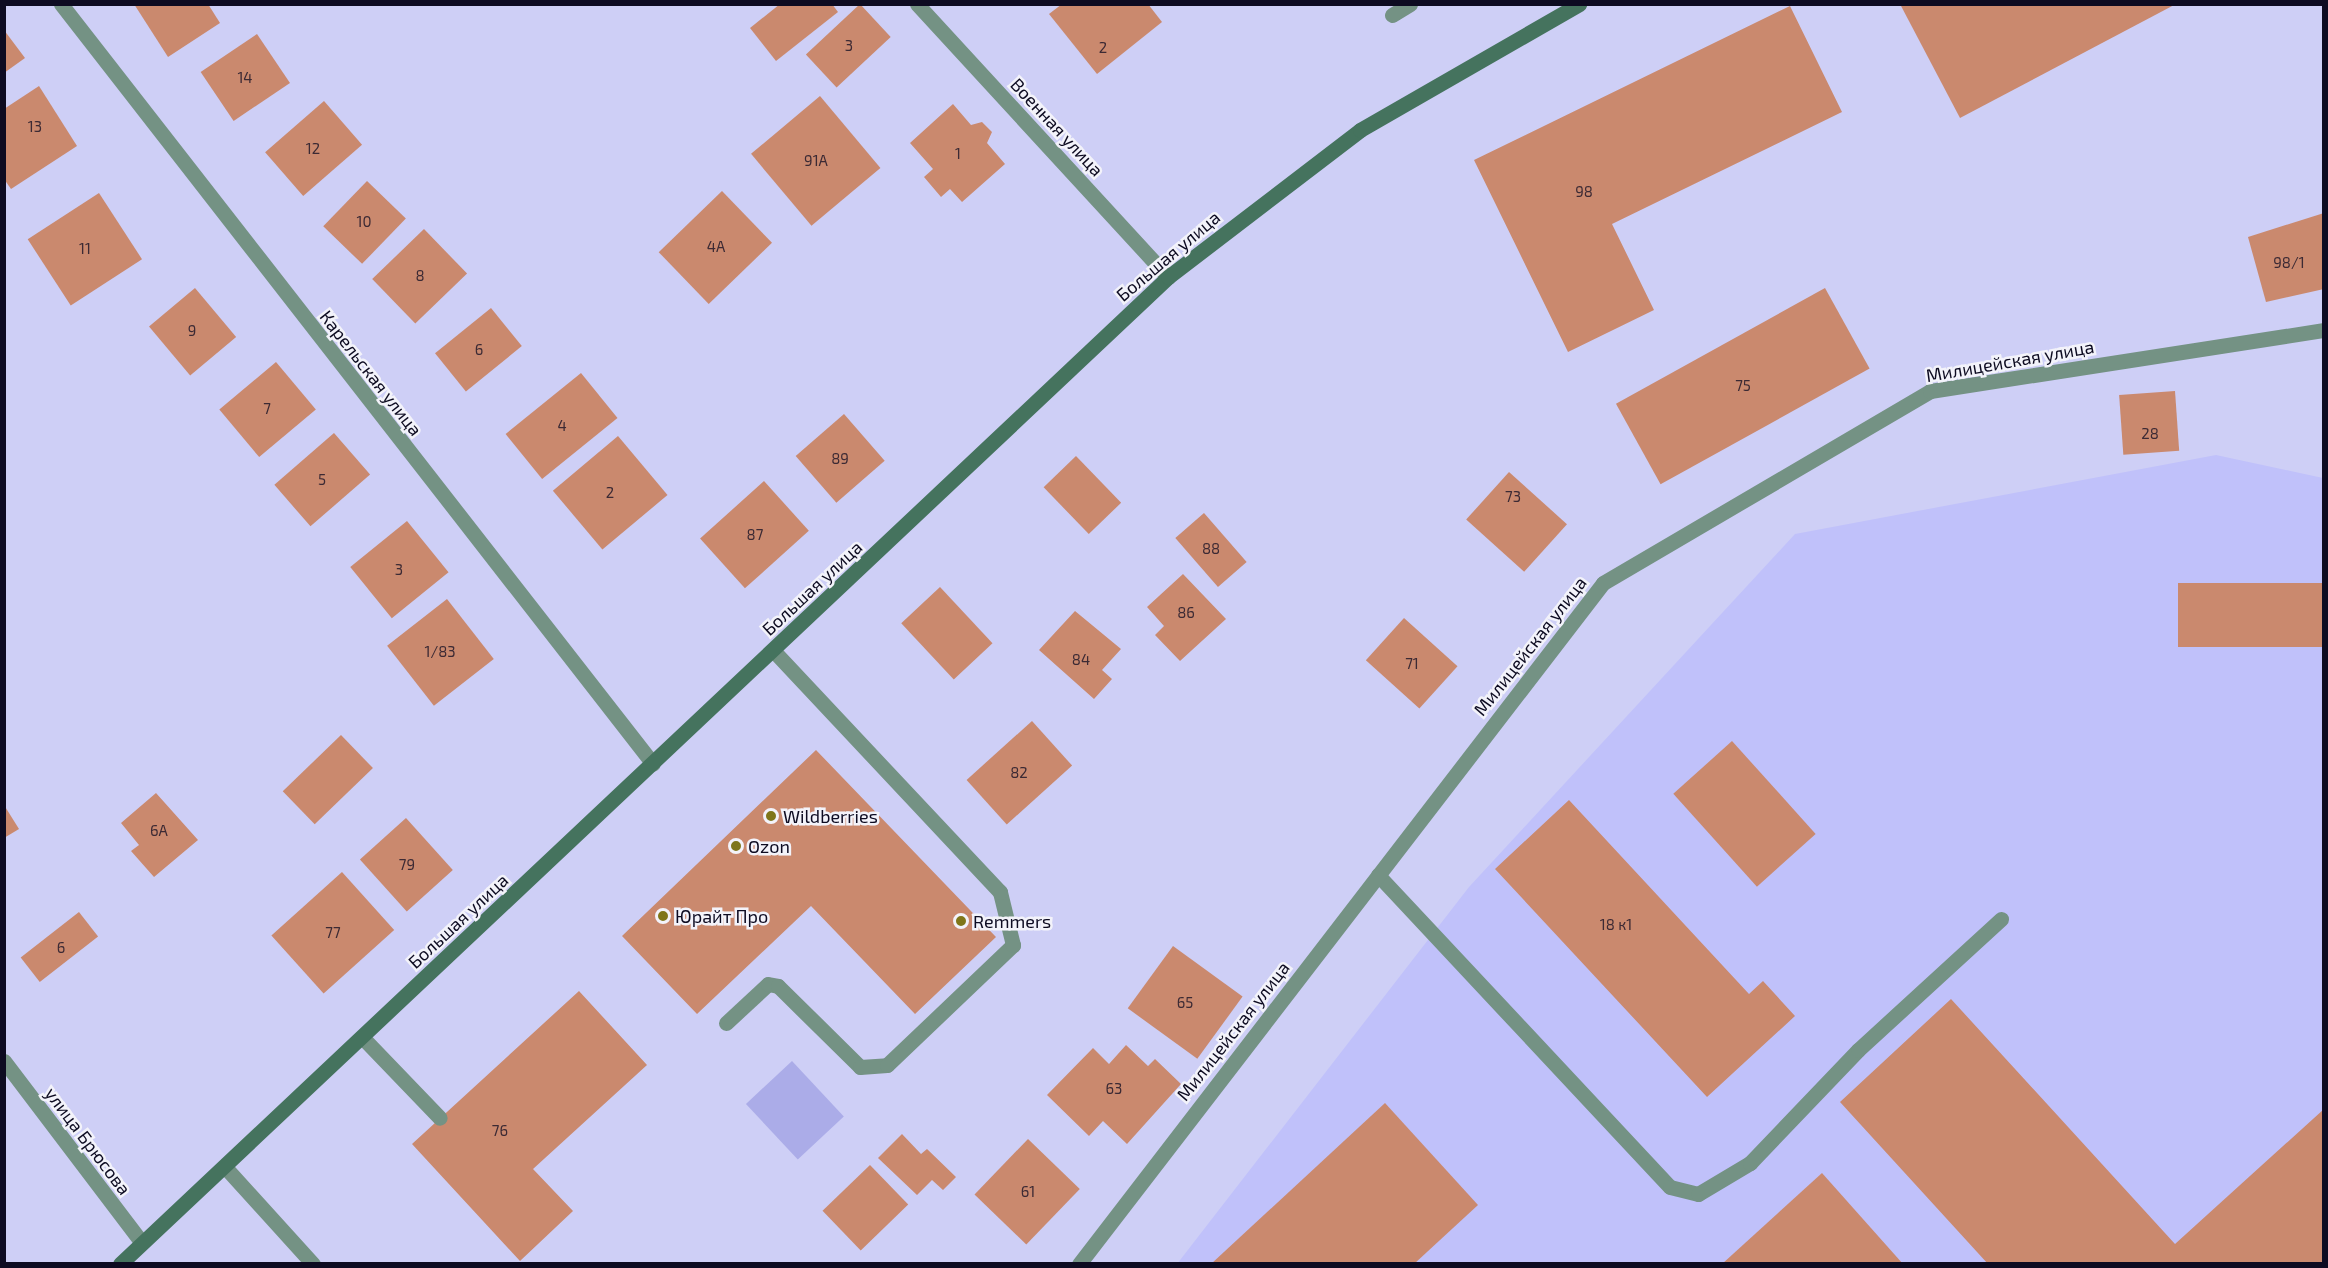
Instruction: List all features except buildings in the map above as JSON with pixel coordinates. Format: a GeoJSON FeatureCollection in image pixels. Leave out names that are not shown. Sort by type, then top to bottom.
{"type":"FeatureCollection","features":[{"type":"Feature","properties":{"kind":"street","name":"Карельская улица"},"geometry":{"type":"LineString","coordinates":[[61,4],[653,764]]}},
{"type":"Feature","properties":{"kind":"street","name":"Военная улица"},"geometry":{"type":"LineString","coordinates":[[917,4],[1168,277]]}},
{"type":"Feature","properties":{"kind":"street"},"geometry":{"type":"LineString","coordinates":[[1392,15],[1410,4]]}},
{"type":"Feature","properties":{"kind":"street","name":"Большая улица"},"geometry":{"type":"LineString","coordinates":[[120,1263],[774,651],[1168,277],[1360,130],[1573,6]]}},
{"type":"Feature","properties":{"kind":"street","name":"Милицейская улица"},"geometry":{"type":"LineString","coordinates":[[1079,1263],[1603,583],[1930,391],[2324,330]]}},
{"type":"Feature","properties":{"kind":"street"},"geometry":{"type":"LineString","coordinates":[[726,1023],[768,984],[778,986],[860,1067],[887,1065],[1013,945],[1000,892],[774,651]]}},
{"type":"Feature","properties":{"kind":"street"},"geometry":{"type":"LineString","coordinates":[[1378,875],[1670,1187],[1698,1194],[1750,1163],[1858,1050],[2001,919]]}},
{"type":"Feature","properties":{"kind":"street"},"geometry":{"type":"LineString","coordinates":[[362,1037],[440,1118]]}},
{"type":"Feature","properties":{"kind":"street","name":"улица Брюсова"},"geometry":{"type":"LineString","coordinates":[[4,1060],[142,1243]]}},
{"type":"Feature","properties":{"kind":"street"},"geometry":{"type":"LineString","coordinates":[[225,1167],[313,1263]]}},
{"type":"Feature","properties":{"kind":"shaded area"},"geometry":{"type":"Polygon","coordinates":[[[2216,455],[2323,478],[2323,1263],[1177,1264],[1469,887],[1795,534],[2216,455]]]}},
{"type":"Feature","properties":{"kind":"shaded area"},"geometry":{"type":"Polygon","coordinates":[[[792,1061],[844,1117],[798,1160],[746,1104],[792,1061]]]}},
{"type":"Feature","properties":{"kind":"place","name":"Wildberries"},"geometry":{"type":"Point","coordinates":[771,816]}},
{"type":"Feature","properties":{"kind":"place","name":"Ozon"},"geometry":{"type":"Point","coordinates":[736,846]}},
{"type":"Feature","properties":{"kind":"place","name":"Юрайт Про"},"geometry":{"type":"Point","coordinates":[663,916]}},
{"type":"Feature","properties":{"kind":"place","name":"Remmers"},"geometry":{"type":"Point","coordinates":[961,921]}}]}
